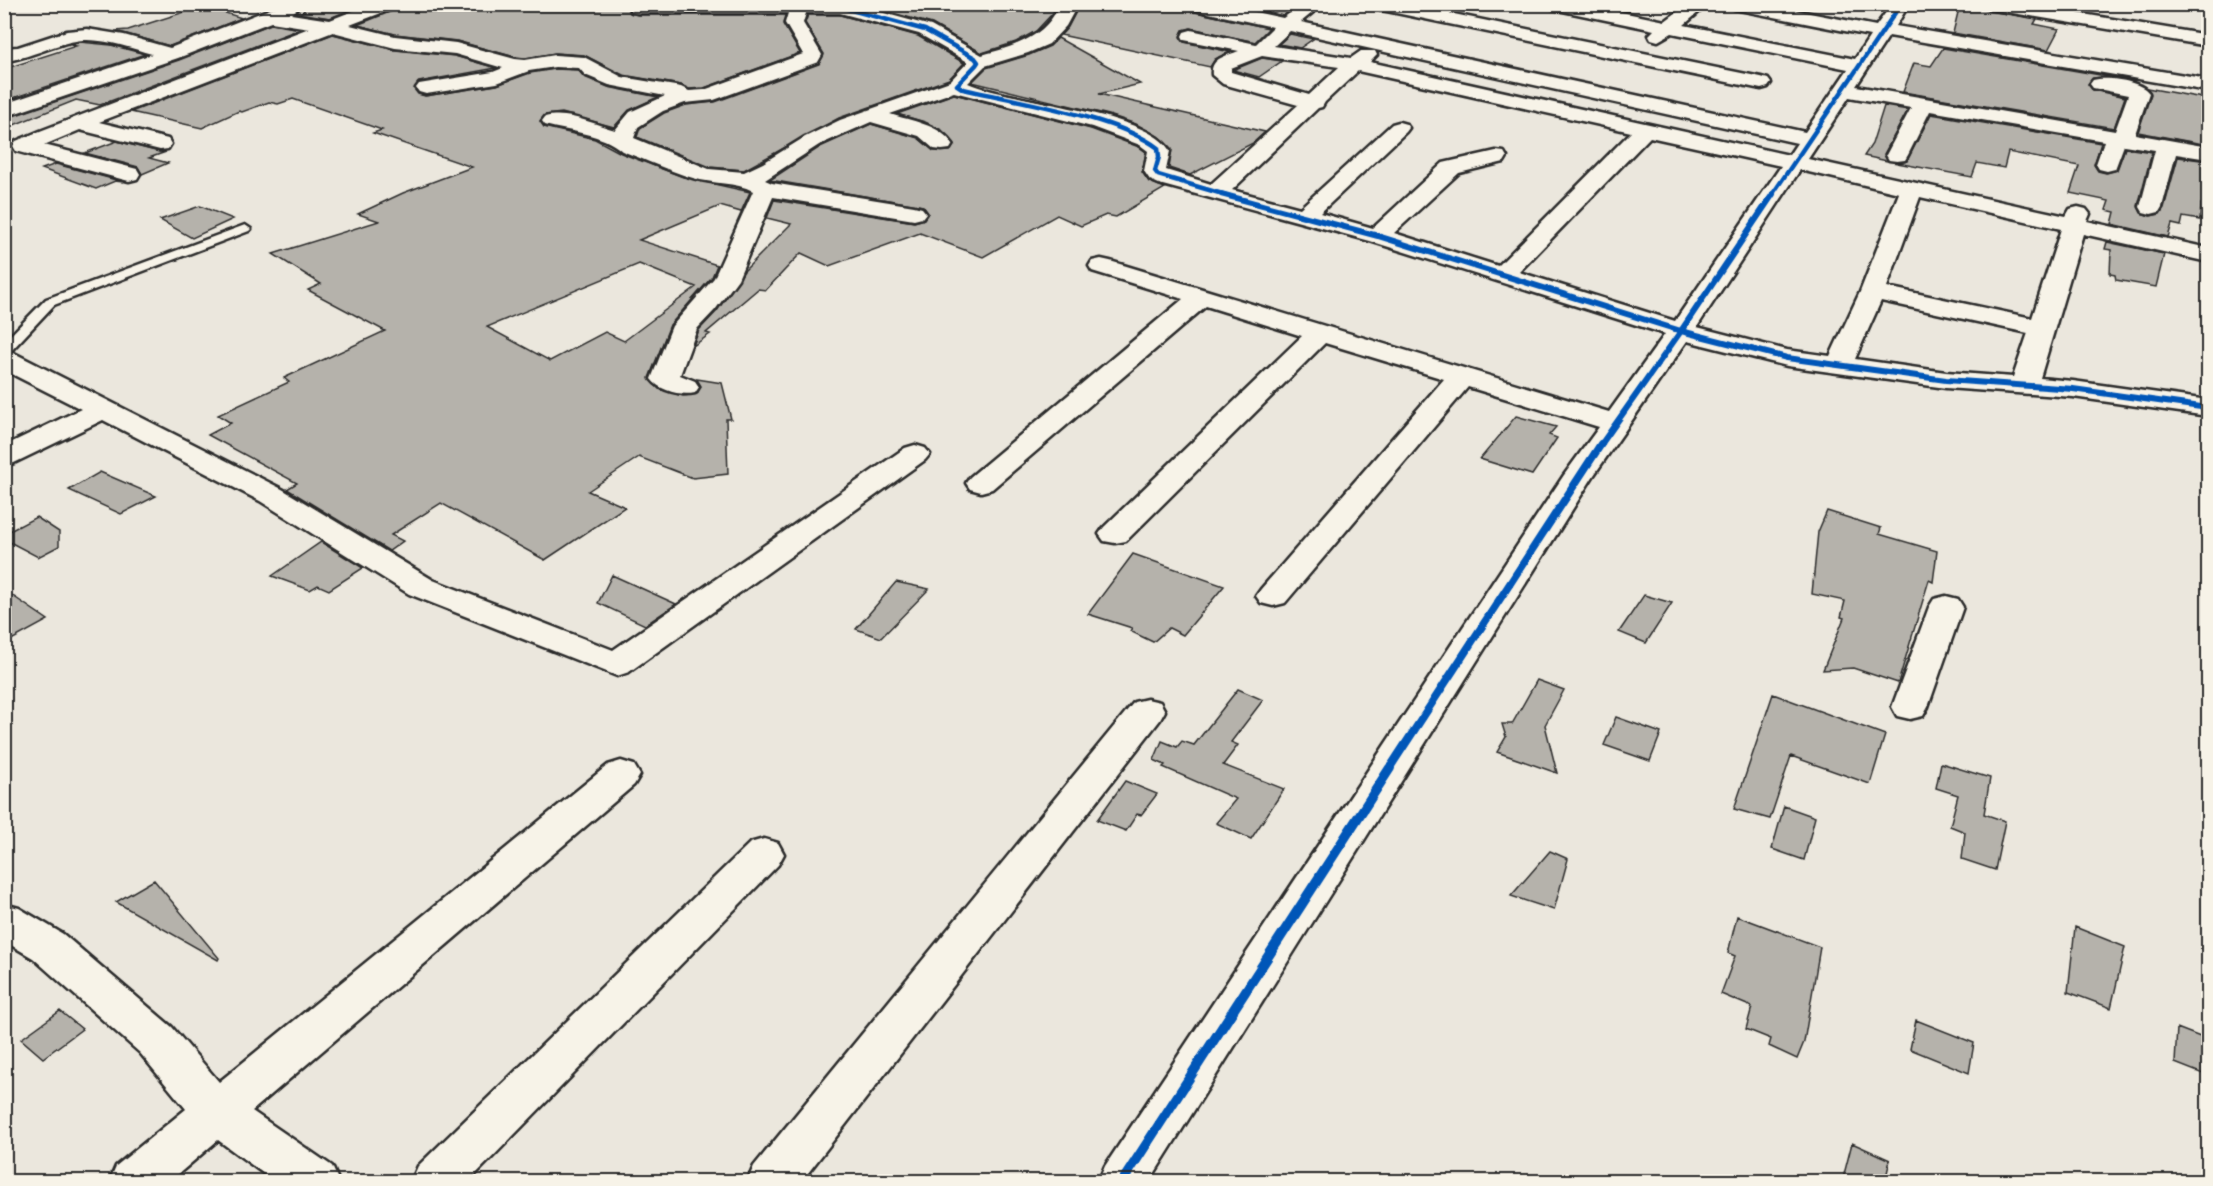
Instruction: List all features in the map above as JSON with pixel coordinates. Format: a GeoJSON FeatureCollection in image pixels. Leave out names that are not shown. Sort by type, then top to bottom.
{"type":"FeatureCollection","features":[{"type":"Feature","properties":{"kind":"street"},"geometry":{"type":"LineString","coordinates":[[4,111],[171,54],[300,4]]}},
{"type":"Feature","properties":{"kind":"street"},"geometry":{"type":"LineString","coordinates":[[129,174],[24,146],[388,4]]}},
{"type":"Feature","properties":{"kind":"street"},"geometry":{"type":"LineString","coordinates":[[957,85],[962,76],[978,62],[1021,50],[1047,37],[1058,26],[1069,4]]}},
{"type":"Feature","properties":{"kind":"street"},"geometry":{"type":"LineString","coordinates":[[1192,4],[1590,91],[1801,151],[1912,188],[2076,220],[2208,255]]}},
{"type":"Feature","properties":{"kind":"street"},"geometry":{"type":"LineString","coordinates":[[1315,4],[1287,24],[1260,50],[1223,64],[1221,69],[1222,75],[1230,80],[1315,103]]}},
{"type":"Feature","properties":{"kind":"street"},"geometry":{"type":"LineString","coordinates":[[1377,4],[1431,9],[1632,56],[1761,82]]}},
{"type":"Feature","properties":{"kind":"street"},"geometry":{"type":"LineString","coordinates":[[1553,4],[1667,27],[1876,46],[2208,86]]}},
{"type":"Feature","properties":{"kind":"street"},"geometry":{"type":"LineString","coordinates":[[1590,91],[1667,27],[1701,4]]}},
{"type":"Feature","properties":{"kind":"street"},"geometry":{"type":"LineString","coordinates":[[1734,4],[1876,46],[1924,103],[1997,116],[2048,118],[2120,138],[2208,153]]}},
{"type":"Feature","properties":{"kind":"street"},"geometry":{"type":"LineString","coordinates":[[1989,4],[2208,41]]}},
{"type":"Feature","properties":{"kind":"street"},"geometry":{"type":"LineString","coordinates":[[638,8],[833,6],[925,30],[978,62]]}},
{"type":"Feature","properties":{"kind":"street"},"geometry":{"type":"LineString","coordinates":[[623,140],[623,136],[640,116],[683,97],[707,96],[811,58],[813,55],[794,23],[799,8]]}},
{"type":"Feature","properties":{"kind":"street"},"geometry":{"type":"LineString","coordinates":[[1206,189],[1315,103],[1354,64],[1384,45],[1431,9]]}},
{"type":"Feature","properties":{"kind":"street"},"geometry":{"type":"LineString","coordinates":[[270,16],[332,26],[395,42],[456,49],[525,66]]}},
{"type":"Feature","properties":{"kind":"street"},"geometry":{"type":"LineString","coordinates":[[4,54],[15,54],[66,37],[81,35],[137,44],[171,54]]}},
{"type":"Feature","properties":{"kind":"street"},"geometry":{"type":"LineString","coordinates":[[1191,36],[1260,50],[1354,64],[1645,130],[1801,151]]}},
{"type":"Feature","properties":{"kind":"street"},"geometry":{"type":"LineString","coordinates":[[1122,1182],[1519,567],[1801,151],[1876,46]]}},
{"type":"Feature","properties":{"kind":"street"},"geometry":{"type":"LineString","coordinates":[[426,88],[497,77],[525,66],[574,61],[584,63],[589,69],[612,80],[681,93],[683,97]]}},
{"type":"Feature","properties":{"kind":"street"},"geometry":{"type":"LineString","coordinates":[[1962,62],[2133,90],[2139,93],[2107,164]]}},
{"type":"Feature","properties":{"kind":"street"},"geometry":{"type":"LineString","coordinates":[[685,387],[665,378],[685,326],[726,279],[756,184],[766,169],[810,142],[870,115],[957,85],[974,92],[1122,128],[1140,136],[1153,142],[1158,149],[1160,155],[1155,171],[1167,179],[1378,236],[1681,331],[1787,358],[1952,381],[2073,389],[2208,408]]}},
{"type":"Feature","properties":{"kind":"street"},"geometry":{"type":"LineString","coordinates":[[1997,116],[2007,96]]}},
{"type":"Feature","properties":{"kind":"street"},"geometry":{"type":"LineString","coordinates":[[1897,155],[1924,103]]}},
{"type":"Feature","properties":{"kind":"street"},"geometry":{"type":"LineString","coordinates":[[870,115],[926,132],[942,144]]}},
{"type":"Feature","properties":{"kind":"street"},"geometry":{"type":"LineString","coordinates":[[2035,147],[2048,118]]}},
{"type":"Feature","properties":{"kind":"street"},"geometry":{"type":"LineString","coordinates":[[552,121],[581,126],[623,140],[630,146],[713,177],[835,202],[914,213]]}},
{"type":"Feature","properties":{"kind":"street"},"geometry":{"type":"LineString","coordinates":[[79,123],[160,144]]}},
{"type":"Feature","properties":{"kind":"street"},"geometry":{"type":"LineString","coordinates":[[1304,216],[1399,128]]}},
{"type":"Feature","properties":{"kind":"street"},"geometry":{"type":"LineString","coordinates":[[1502,275],[1645,130]]}},
{"type":"Feature","properties":{"kind":"street"},"geometry":{"type":"LineString","coordinates":[[2151,207],[2167,146]]}},
{"type":"Feature","properties":{"kind":"street"},"geometry":{"type":"LineString","coordinates":[[1378,236],[1451,168],[1496,157]]}},
{"type":"Feature","properties":{"kind":"street"},"geometry":{"type":"LineString","coordinates":[[1839,365],[1873,292],[1912,188]]}},
{"type":"Feature","properties":{"kind":"street"},"geometry":{"type":"LineString","coordinates":[[2024,386],[2076,220]]}},
{"type":"Feature","properties":{"kind":"street"},"geometry":{"type":"LineString","coordinates":[[1101,266],[1616,423]]}},
{"type":"Feature","properties":{"kind":"street"},"geometry":{"type":"LineString","coordinates":[[1873,292],[2042,328]]}},
{"type":"Feature","properties":{"kind":"street"},"geometry":{"type":"LineString","coordinates":[[981,483],[1201,297]]}},
{"type":"Feature","properties":{"kind":"street"},"geometry":{"type":"LineString","coordinates":[[1115,534],[1320,333]]}},
{"type":"Feature","properties":{"kind":"street"},"geometry":{"type":"LineString","coordinates":[[4,359],[271,495],[421,587],[617,664],[915,454]]}},
{"type":"Feature","properties":{"kind":"street"},"geometry":{"type":"LineString","coordinates":[[1273,596],[1462,376]]}},
{"type":"Feature","properties":{"kind":"street"},"geometry":{"type":"LineString","coordinates":[[4,458],[104,410]]}},
{"type":"Feature","properties":{"kind":"street"},"geometry":{"type":"LineString","coordinates":[[1910,707],[1946,607]]}},
{"type":"Feature","properties":{"kind":"street"},"geometry":{"type":"LineString","coordinates":[[771,1182],[1147,711]]}},
{"type":"Feature","properties":{"kind":"street"},"geometry":{"type":"LineString","coordinates":[[133,1182],[621,775]]}},
{"type":"Feature","properties":{"kind":"street"},"geometry":{"type":"LineString","coordinates":[[435,1182],[764,854]]}},
{"type":"Feature","properties":{"kind":"street"},"geometry":{"type":"LineString","coordinates":[[4,920],[48,946],[156,1040],[217,1113],[315,1182]]}},
{"type":"Feature","properties":{"kind":"lane"},"geometry":{"type":"LineString","coordinates":[[4,350],[50,302],[245,229]]}},
{"type":"Feature","properties":{"kind":"building"},"geometry":{"type":"Polygon","coordinates":[[[304,4],[364,4],[330,18],[299,13],[304,11],[304,4]]]}},
{"type":"Feature","properties":{"kind":"building"},"geometry":{"type":"Polygon","coordinates":[[[398,4],[448,4],[452,10],[459,13],[468,11],[471,4],[629,4],[627,8],[630,13],[638,15],[785,15],[783,24],[800,53],[704,88],[689,89],[681,85],[623,75],[584,55],[555,53],[525,58],[515,57],[457,41],[395,34],[357,25],[395,10],[398,4]]]}},
{"type":"Feature","properties":{"kind":"building"},"geometry":{"type":"Polygon","coordinates":[[[861,4],[1057,4],[1052,14],[1036,31],[1016,42],[982,53],[932,24],[861,4]]]}},
{"type":"Feature","properties":{"kind":"building"},"geometry":{"type":"Polygon","coordinates":[[[1080,4],[1182,4],[1186,10],[1269,28],[1255,42],[1191,28],[1183,30],[1180,37],[1184,42],[1230,52],[1215,59],[1210,67],[1061,35],[1080,4]]]}},
{"type":"Feature","properties":{"kind":"building"},"geometry":{"type":"Polygon","coordinates":[[[1232,4],[1298,4],[1283,16],[1232,4]]]}},
{"type":"Feature","properties":{"kind":"building"},"geometry":{"type":"Polygon","coordinates":[[[1960,4],[1979,4],[1989,11],[2037,19],[2034,24],[2059,29],[2048,50],[1953,33],[1960,4]]]}},
{"type":"Feature","properties":{"kind":"building"},"geometry":{"type":"Polygon","coordinates":[[[203,6],[242,18],[170,46],[115,31],[128,30],[203,6]]]}},
{"type":"Feature","properties":{"kind":"building"},"geometry":{"type":"Polygon","coordinates":[[[808,15],[840,15],[918,36],[964,63],[949,79],[839,118],[744,170],[710,167],[637,137],[640,128],[664,113],[686,105],[715,102],[819,64],[824,54],[805,23],[808,15]]]}},
{"type":"Feature","properties":{"kind":"building"},"geometry":{"type":"Polygon","coordinates":[[[271,24],[300,29],[100,105],[76,100],[4,129],[4,119],[179,60],[271,24]]]}},
{"type":"Feature","properties":{"kind":"building"},"geometry":{"type":"Polygon","coordinates":[[[333,34],[395,50],[455,56],[496,68],[419,82],[414,89],[418,94],[425,96],[497,85],[530,73],[555,69],[578,70],[584,77],[608,87],[658,97],[629,110],[614,127],[562,113],[545,115],[540,121],[544,127],[595,139],[621,153],[683,177],[750,192],[741,212],[720,206],[639,240],[717,265],[712,277],[670,325],[649,378],[659,389],[683,396],[697,394],[701,386],[697,379],[722,383],[731,419],[726,419],[728,474],[693,478],[639,457],[588,491],[625,507],[545,560],[441,503],[391,535],[403,541],[389,551],[287,489],[297,483],[208,435],[231,423],[218,415],[289,382],[284,378],[385,331],[308,290],[321,284],[273,254],[379,221],[358,214],[403,193],[472,167],[373,133],[382,130],[293,99],[278,104],[269,102],[242,112],[239,111],[202,128],[131,112],[333,34]],[[639,264],[487,327],[550,361],[605,332],[624,341],[696,287],[639,264]]]}},
{"type":"Feature","properties":{"kind":"building"},"geometry":{"type":"Polygon","coordinates":[[[1290,34],[1313,39],[1300,48],[1279,44],[1290,34]]]}},
{"type":"Feature","properties":{"kind":"building"},"geometry":{"type":"Polygon","coordinates":[[[1058,38],[1140,84],[1099,94],[1265,132],[1253,143],[1190,175],[1169,168],[1172,149],[1158,136],[1136,124],[1109,115],[972,82],[986,68],[1029,55],[1050,46],[1058,38]]]}},
{"type":"Feature","properties":{"kind":"building"},"geometry":{"type":"Polygon","coordinates":[[[80,42],[111,45],[145,54],[4,101],[4,69],[76,46],[71,45],[80,42]]]}},
{"type":"Feature","properties":{"kind":"building"},"geometry":{"type":"Polygon","coordinates":[[[1943,48],[2112,77],[2093,78],[2088,84],[2093,90],[2125,97],[2114,128],[1903,92],[1914,63],[1931,66],[1943,48]]]}},
{"type":"Feature","properties":{"kind":"building"},"geometry":{"type":"Polygon","coordinates":[[[1262,58],[1282,61],[1259,77],[1233,70],[1262,58]]]}},
{"type":"Feature","properties":{"kind":"building"},"geometry":{"type":"Polygon","coordinates":[[[2147,88],[2208,99],[2208,145],[2138,132],[2151,94],[2147,88]]]}},
{"type":"Feature","properties":{"kind":"building"},"geometry":{"type":"Polygon","coordinates":[[[954,94],[1091,129],[1139,147],[1146,152],[1142,172],[1149,182],[1165,188],[1116,217],[1106,215],[1081,226],[1057,215],[983,257],[920,233],[829,266],[801,253],[766,290],[758,289],[706,333],[710,334],[693,346],[699,330],[717,311],[744,271],[791,224],[767,218],[774,200],[914,222],[924,219],[928,213],[923,206],[770,180],[820,147],[871,124],[918,138],[934,151],[950,151],[955,144],[942,130],[925,122],[897,114],[954,94]]]}},
{"type":"Feature","properties":{"kind":"building"},"geometry":{"type":"Polygon","coordinates":[[[1884,106],[1908,110],[1884,154],[1887,161],[1864,156],[1872,144],[1884,106]]]}},
{"type":"Feature","properties":{"kind":"building"},"geometry":{"type":"Polygon","coordinates":[[[1931,114],[2101,143],[2094,165],[2098,171],[2106,173],[2117,170],[2125,148],[2152,152],[2138,206],[2141,213],[2150,216],[2160,214],[2164,208],[2178,157],[2208,161],[2208,206],[2201,204],[2200,220],[2183,217],[2181,226],[2172,224],[2168,237],[2112,224],[2115,212],[2106,210],[2109,201],[2070,193],[2079,166],[2008,152],[2004,168],[1977,163],[1972,177],[1897,163],[1907,161],[1931,114]]]}},
{"type":"Feature","properties":{"kind":"building"},"geometry":{"type":"Polygon","coordinates":[[[117,141],[166,152],[149,158],[168,163],[142,174],[138,167],[85,153],[117,141]]]}},
{"type":"Feature","properties":{"kind":"building"},"geometry":{"type":"Polygon","coordinates":[[[56,164],[123,182],[115,181],[96,189],[42,169],[56,164]]]}},
{"type":"Feature","properties":{"kind":"building"},"geometry":{"type":"Polygon","coordinates":[[[200,206],[233,219],[192,238],[160,220],[200,206]]]}},
{"type":"Feature","properties":{"kind":"building"},"geometry":{"type":"Polygon","coordinates":[[[2107,242],[2164,254],[2156,287],[2116,280],[2115,275],[2110,274],[2111,250],[2105,249],[2107,242]]]}},
{"type":"Feature","properties":{"kind":"building"},"geometry":{"type":"Polygon","coordinates":[[[1516,416],[1556,427],[1549,435],[1557,438],[1532,475],[1480,459],[1516,416]]]}},
{"type":"Feature","properties":{"kind":"building"},"geometry":{"type":"Polygon","coordinates":[[[100,472],[156,496],[121,514],[69,490],[100,472]]]}},
{"type":"Feature","properties":{"kind":"building"},"geometry":{"type":"Polygon","coordinates":[[[1827,511],[1881,528],[1879,534],[1937,551],[1933,582],[1929,580],[1898,683],[1853,668],[1823,670],[1844,618],[1841,617],[1845,601],[1812,594],[1818,532],[1827,511]]]}},
{"type":"Feature","properties":{"kind":"building"},"geometry":{"type":"Polygon","coordinates":[[[36,517],[59,532],[59,546],[38,557],[4,539],[4,534],[36,517]]]}},
{"type":"Feature","properties":{"kind":"building"},"geometry":{"type":"Polygon","coordinates":[[[321,542],[363,568],[329,590],[318,585],[310,590],[272,576],[321,542]]]}},
{"type":"Feature","properties":{"kind":"building"},"geometry":{"type":"Polygon","coordinates":[[[1133,554],[1224,586],[1183,635],[1169,628],[1153,642],[1130,631],[1132,628],[1088,614],[1133,554]]]}},
{"type":"Feature","properties":{"kind":"building"},"geometry":{"type":"Polygon","coordinates":[[[612,575],[676,604],[645,625],[598,603],[612,575]]]}},
{"type":"Feature","properties":{"kind":"building"},"geometry":{"type":"Polygon","coordinates":[[[896,582],[929,589],[881,638],[856,629],[896,582]]]}},
{"type":"Feature","properties":{"kind":"building"},"geometry":{"type":"Polygon","coordinates":[[[4,590],[48,620],[4,644],[4,590]]]}},
{"type":"Feature","properties":{"kind":"building"},"geometry":{"type":"Polygon","coordinates":[[[1644,595],[1672,603],[1646,643],[1619,632],[1644,595]]]}},
{"type":"Feature","properties":{"kind":"building"},"geometry":{"type":"Polygon","coordinates":[[[1537,680],[1564,690],[1545,725],[1557,773],[1497,752],[1506,737],[1502,724],[1512,724],[1537,680]]]}},
{"type":"Feature","properties":{"kind":"building"},"geometry":{"type":"Polygon","coordinates":[[[1238,689],[1263,700],[1231,742],[1238,745],[1223,765],[1284,789],[1251,839],[1216,823],[1236,799],[1163,767],[1165,765],[1154,760],[1162,741],[1177,747],[1182,741],[1194,745],[1238,689]]]}},
{"type":"Feature","properties":{"kind":"building"},"geometry":{"type":"Polygon","coordinates":[[[1773,694],[1885,735],[1870,784],[1791,756],[1770,819],[1734,809],[1773,694]]]}},
{"type":"Feature","properties":{"kind":"building"},"geometry":{"type":"Polygon","coordinates":[[[1616,717],[1661,733],[1650,761],[1604,745],[1616,717]]]}},
{"type":"Feature","properties":{"kind":"building"},"geometry":{"type":"Polygon","coordinates":[[[1941,763],[1990,778],[1984,814],[2005,821],[1995,870],[1962,859],[1965,832],[1950,826],[1958,795],[1936,788],[1941,763]]]}},
{"type":"Feature","properties":{"kind":"building"},"geometry":{"type":"Polygon","coordinates":[[[1125,781],[1157,794],[1141,815],[1137,814],[1126,831],[1097,820],[1125,781]]]}},
{"type":"Feature","properties":{"kind":"building"},"geometry":{"type":"Polygon","coordinates":[[[1784,806],[1815,817],[1804,860],[1772,849],[1784,806]]]}},
{"type":"Feature","properties":{"kind":"building"},"geometry":{"type":"Polygon","coordinates":[[[1550,851],[1568,859],[1554,910],[1511,896],[1550,851]]]}},
{"type":"Feature","properties":{"kind":"building"},"geometry":{"type":"Polygon","coordinates":[[[154,880],[219,958],[218,960],[116,902],[154,880]]]}},
{"type":"Feature","properties":{"kind":"building"},"geometry":{"type":"Polygon","coordinates":[[[1737,916],[1820,947],[1804,1042],[1797,1059],[1769,1046],[1771,1039],[1746,1029],[1752,1007],[1721,994],[1735,956],[1728,953],[1737,916]]]}},
{"type":"Feature","properties":{"kind":"building"},"geometry":{"type":"Polygon","coordinates":[[[2075,927],[2125,947],[2111,1008],[2068,992],[2075,927]]]}},
{"type":"Feature","properties":{"kind":"building"},"geometry":{"type":"Polygon","coordinates":[[[60,1011],[82,1029],[43,1058],[21,1039],[60,1011]]]}},
{"type":"Feature","properties":{"kind":"building"},"geometry":{"type":"Polygon","coordinates":[[[1916,1020],[1974,1043],[1969,1073],[1910,1049],[1916,1020]]]}},
{"type":"Feature","properties":{"kind":"building"},"geometry":{"type":"Polygon","coordinates":[[[2177,1028],[2208,1040],[2208,1076],[2175,1063],[2177,1028]]]}},
{"type":"Feature","properties":{"kind":"building"},"geometry":{"type":"Polygon","coordinates":[[[1852,1143],[1890,1160],[1885,1182],[1842,1182],[1852,1143]]]}},
{"type":"Feature","properties":{"kind":"cycle path"},"geometry":{"type":"LineString","coordinates":[[829,4],[925,30],[975,58],[978,62],[957,85],[963,89],[1099,123],[1148,140],[1158,148],[1160,154],[1155,171],[1167,179],[1378,236],[1681,331],[1787,358],[1946,380],[2073,389],[2208,408]]}},
{"type":"Feature","properties":{"kind":"cycle path"},"geometry":{"type":"LineString","coordinates":[[1122,1182],[1579,475],[1681,331],[1901,4]]}}]}
